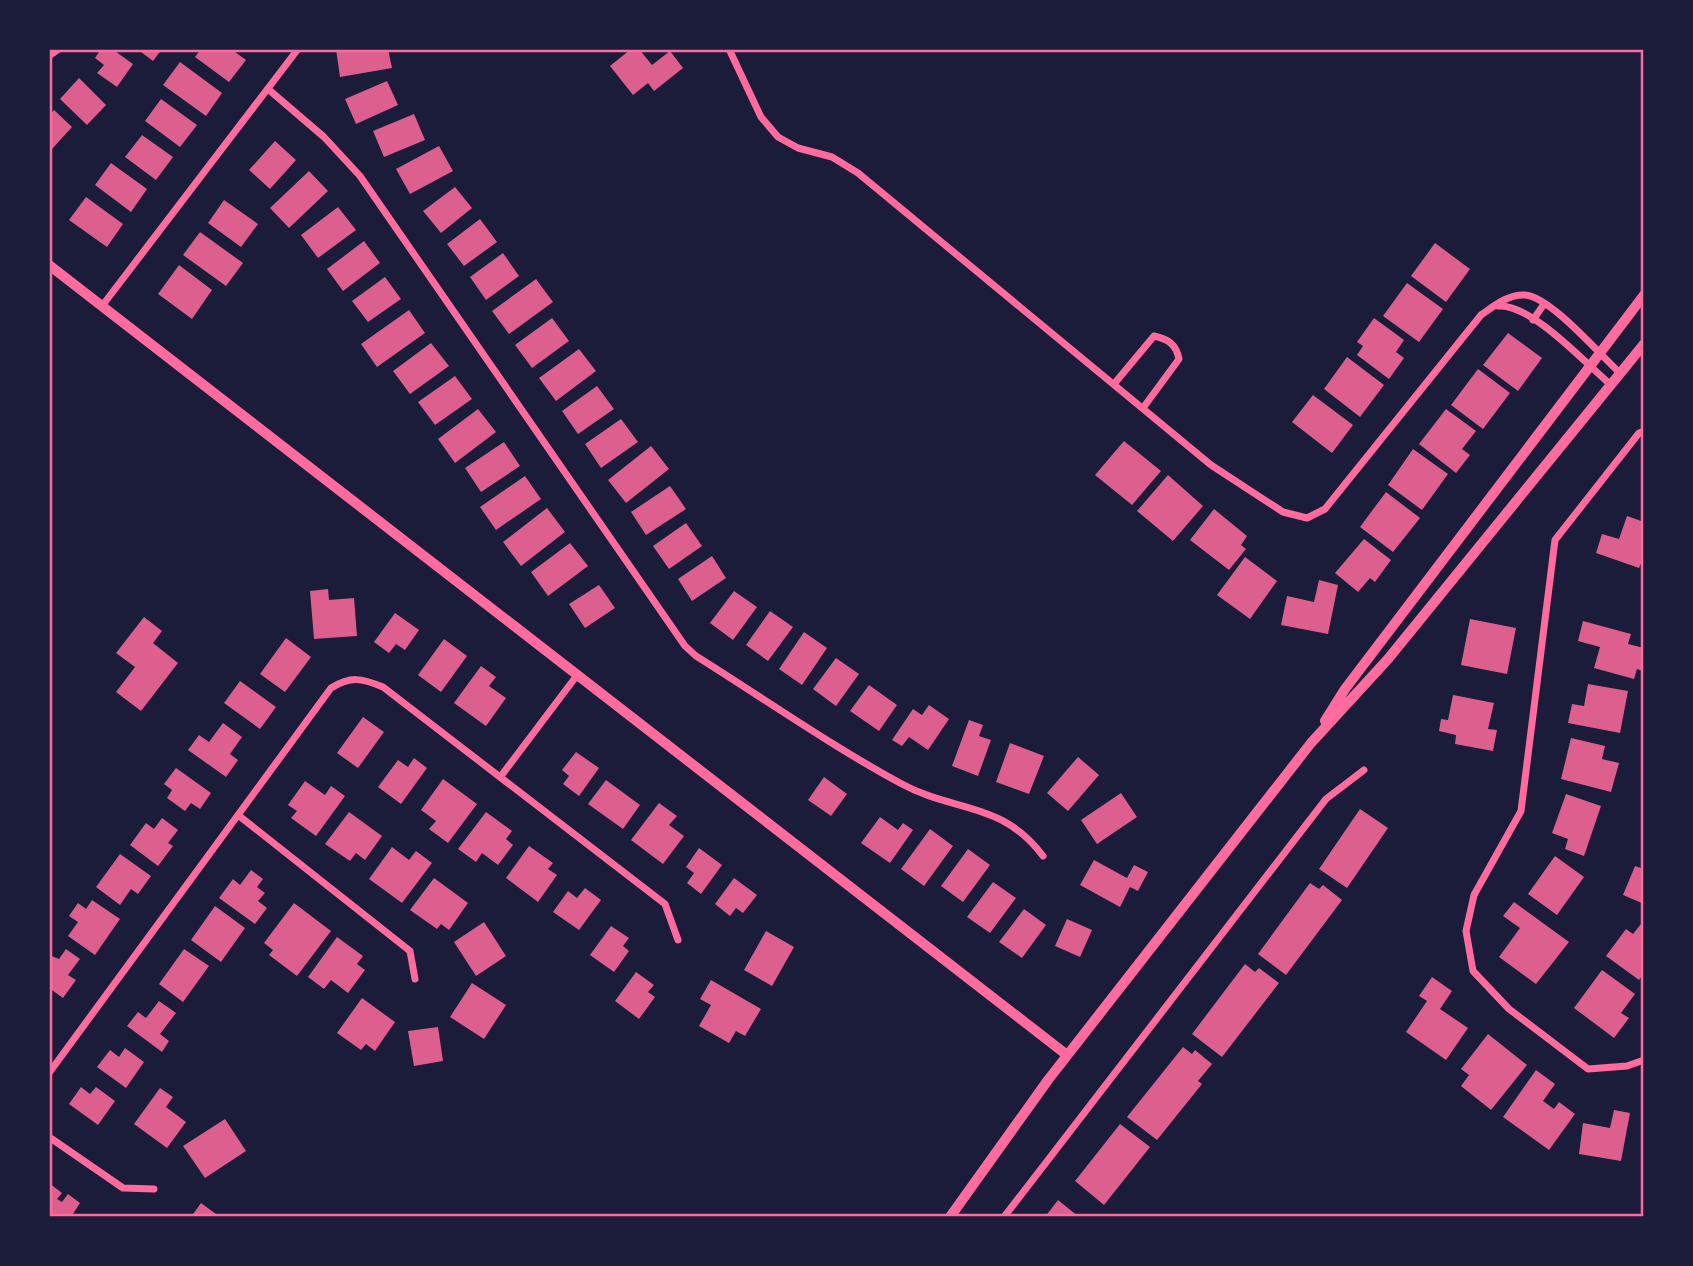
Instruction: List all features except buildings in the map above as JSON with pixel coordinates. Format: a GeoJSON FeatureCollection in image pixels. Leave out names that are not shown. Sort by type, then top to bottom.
{"type":"FeatureCollection","features":[{"type":"Feature","properties":{"kind":"street"},"geometry":{"type":"LineString","coordinates":[[49,56],[59,49]]}},
{"type":"Feature","properties":{"kind":"street"},"geometry":{"type":"LineString","coordinates":[[102,306],[298,49]]}},
{"type":"Feature","properties":{"kind":"street"},"geometry":{"type":"LineString","coordinates":[[729,49],[761,117],[778,137],[798,148],[831,157],[858,173],[1211,465],[1283,512],[1307,518],[1325,509],[1481,315],[1509,297],[1524,295],[1544,304],[1587,338],[1599,354],[1620,373]]}},
{"type":"Feature","properties":{"kind":"street"},"geometry":{"type":"LineString","coordinates":[[268,89],[324,136],[360,176],[691,651],[902,784],[1009,822],[1026,834],[1043,856]]}},
{"type":"Feature","properties":{"kind":"street"},"geometry":{"type":"LineString","coordinates":[[49,265],[1067,1055]]}},
{"type":"Feature","properties":{"kind":"street"},"geometry":{"type":"LineString","coordinates":[[1311,743],[1345,689],[1644,295]]}},
{"type":"Feature","properties":{"kind":"street"},"geometry":{"type":"LineString","coordinates":[[1533,320],[1544,304]]}},
{"type":"Feature","properties":{"kind":"street"},"geometry":{"type":"LineString","coordinates":[[1494,306],[1506,305],[1533,320],[1575,351],[1611,385]]}},
{"type":"Feature","properties":{"kind":"street"},"geometry":{"type":"LineString","coordinates":[[1114,384],[1154,336],[1165,339],[1177,348],[1179,359],[1143,408]]}},
{"type":"Feature","properties":{"kind":"street"},"geometry":{"type":"LineString","coordinates":[[950,1217],[1067,1055],[1311,743],[1388,659],[1644,344]]}},
{"type":"Feature","properties":{"kind":"street"},"geometry":{"type":"LineString","coordinates":[[1644,431],[1639,433],[1555,540],[1521,811],[1474,895],[1466,931],[1473,971],[1509,1009],[1588,1069],[1627,1066],[1644,1060]]}},
{"type":"Feature","properties":{"kind":"street"},"geometry":{"type":"LineString","coordinates":[[501,776],[578,674]]}},
{"type":"Feature","properties":{"kind":"street"},"geometry":{"type":"LineString","coordinates":[[49,1073],[331,688],[347,679],[362,678],[383,687],[665,904],[678,940]]}},
{"type":"Feature","properties":{"kind":"street"},"geometry":{"type":"LineString","coordinates":[[1004,1217],[1326,799],[1364,770]]}},
{"type":"Feature","properties":{"kind":"street"},"geometry":{"type":"LineString","coordinates":[[238,815],[410,951],[415,979]]}},
{"type":"Feature","properties":{"kind":"street"},"geometry":{"type":"LineString","coordinates":[[49,1137],[123,1188],[154,1189]]}}]}
